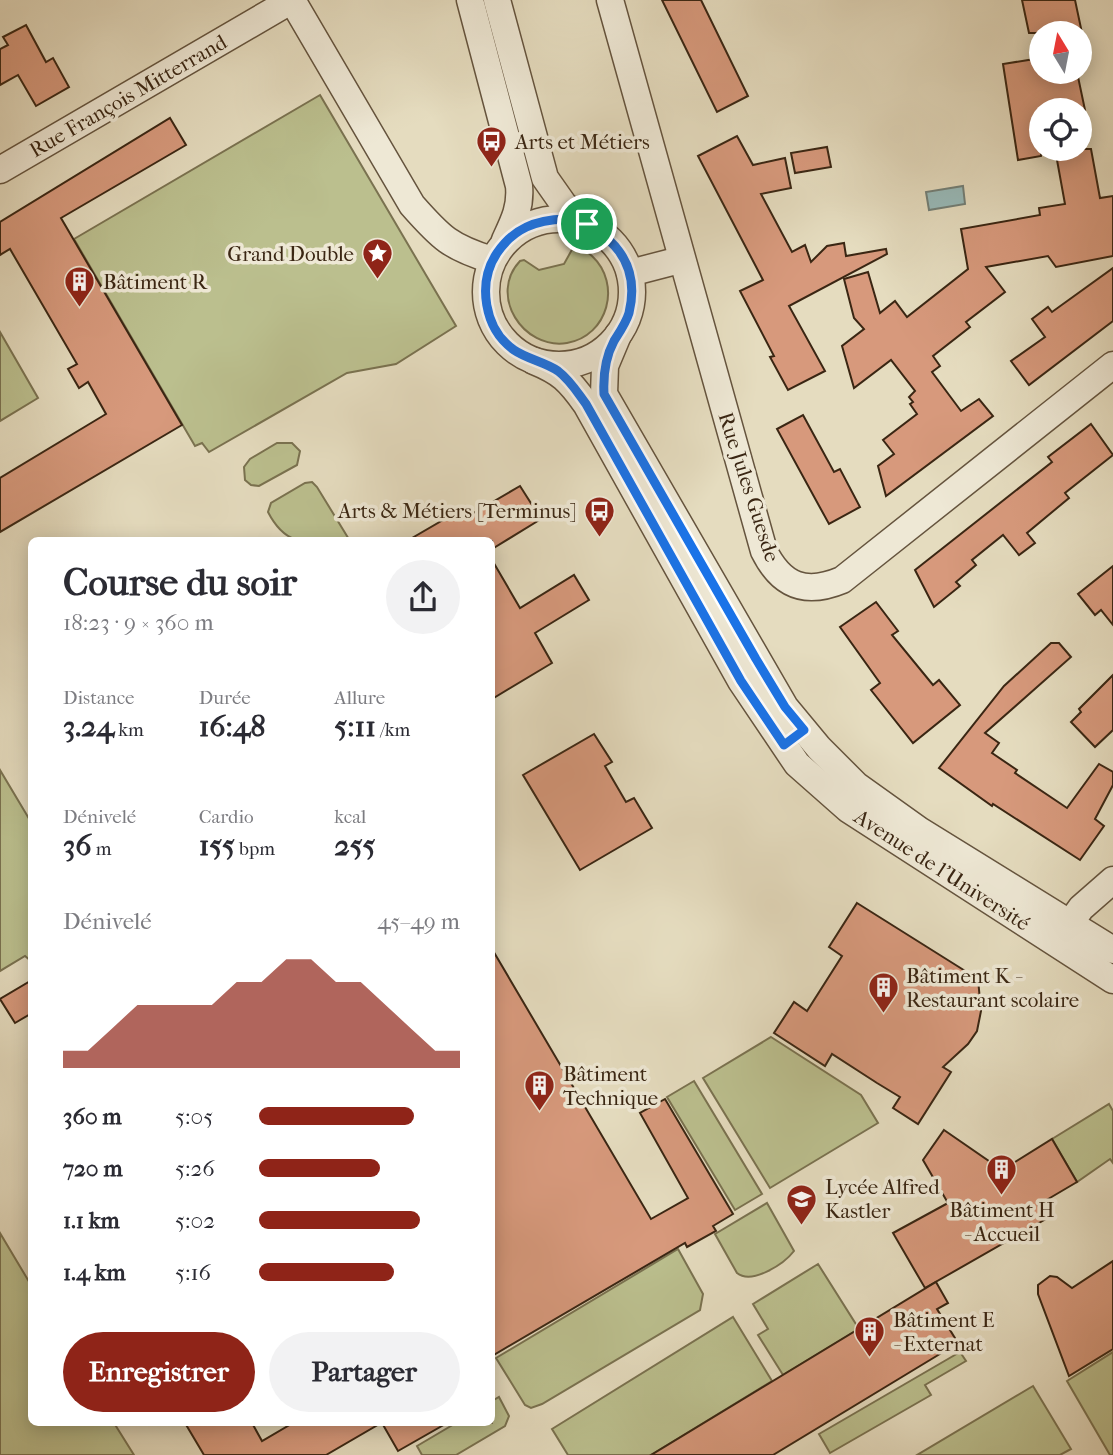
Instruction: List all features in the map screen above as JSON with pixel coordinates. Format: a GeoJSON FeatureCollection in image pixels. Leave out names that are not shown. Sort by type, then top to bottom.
{"type":"FeatureCollection","features":[{"type":"Feature","properties":{"kind":"street"},"geometry":{"type":"LineString","coordinates":[[292,0],[412,205],[434,230],[459,250],[498,251],[522,228],[543,220],[565,219],[587,224]]}},
{"type":"Feature","properties":{"kind":"street","name":"Rue François Mitterrand"},"geometry":{"type":"LineString","coordinates":[[0,170],[292,0]]}},
{"type":"Feature","properties":{"kind":"street"},"geometry":{"type":"LineString","coordinates":[[470,0],[519,186],[520,201],[517,215],[486,279],[485,300],[490,318],[499,335],[512,349],[534,361],[557,365],[580,362],[601,352],[618,335],[628,316],[632,294],[630,273],[621,252],[606,236],[564,205],[545,178],[497,0]]}},
{"type":"Feature","properties":{"kind":"street","name":"Rue Jules Guesde"},"geometry":{"type":"LineString","coordinates":[[610,0],[680,260],[764,551],[773,570],[788,582],[809,588],[827,586],[842,580],[1113,365]]}},
{"type":"Feature","properties":{"kind":"street"},"geometry":{"type":"LineString","coordinates":[[630,273],[680,260]]}},
{"type":"Feature","properties":{"kind":"street","name":"Avenue de l'Université"},"geometry":{"type":"LineString","coordinates":[[618,335],[605,366],[604,394],[726,629]]}},
{"type":"Feature","properties":{"kind":"street","name":"Avenue de l'Université"},"geometry":{"type":"LineString","coordinates":[[534,361],[555,369],[570,381],[726,629],[785,707],[794,738],[797,764],[848,809],[1113,980]]}},
{"type":"Feature","properties":{"kind":"street","name":"Avenue de l'Université"},"geometry":{"type":"LineString","coordinates":[[794,738],[919,830],[1113,950]]}},
{"type":"Feature","properties":{"kind":"street"},"geometry":{"type":"LineString","coordinates":[[1071,922],[1081,908],[1113,880]]}},
{"type":"Feature","properties":{"kind":"green space"},"geometry":{"type":"Polygon","coordinates":[[[320,95],[456,326],[396,364],[347,373],[209,452],[202,443],[195,446],[74,239],[320,95]]]}},
{"type":"Feature","properties":{"kind":"green space"},"geometry":{"type":"Polygon","coordinates":[[[574,246],[586,251],[601,267],[607,280],[606,307],[601,320],[581,338],[567,343],[551,343],[524,329],[515,317],[509,304],[511,275],[520,261],[524,260],[539,270],[564,264],[574,246]]]}},
{"type":"Feature","properties":{"kind":"green space"},"geometry":{"type":"Polygon","coordinates":[[[0,332],[38,398],[0,421],[0,332]]]}},
{"type":"Feature","properties":{"kind":"green space"},"geometry":{"type":"Polygon","coordinates":[[[277,443],[292,443],[300,451],[297,465],[259,486],[251,485],[245,480],[244,467],[250,459],[277,443]]]}},
{"type":"Feature","properties":{"kind":"green space"},"geometry":{"type":"Polygon","coordinates":[[[312,482],[317,487],[348,537],[290,537],[276,524],[268,512],[271,503],[305,483],[312,482]]]}},
{"type":"Feature","properties":{"kind":"green space"},"geometry":{"type":"Polygon","coordinates":[[[0,770],[28,817],[28,958],[25,956],[0,971],[0,770]]]}},
{"type":"Feature","properties":{"kind":"green space"},"geometry":{"type":"Polygon","coordinates":[[[771,1037],[861,1095],[878,1123],[770,1188],[703,1078],[771,1037]]]}},
{"type":"Feature","properties":{"kind":"green space"},"geometry":{"type":"Polygon","coordinates":[[[694,1081],[762,1194],[735,1210],[667,1097],[694,1081]]]}},
{"type":"Feature","properties":{"kind":"green space"},"geometry":{"type":"Polygon","coordinates":[[[1109,1104],[1113,1111],[1113,1163],[1110,1159],[1077,1182],[1052,1139],[1109,1104]]]}},
{"type":"Feature","properties":{"kind":"green space"},"geometry":{"type":"Polygon","coordinates":[[[767,1203],[794,1251],[783,1262],[759,1275],[743,1276],[737,1273],[715,1234],[767,1203]]]}},
{"type":"Feature","properties":{"kind":"green space"},"geometry":{"type":"Polygon","coordinates":[[[0,1233],[28,1280],[28,1426],[116,1426],[134,1455],[0,1455],[0,1233]]]}},
{"type":"Feature","properties":{"kind":"green space"},"geometry":{"type":"Polygon","coordinates":[[[678,1249],[703,1294],[700,1310],[542,1404],[531,1408],[525,1405],[496,1358],[678,1249]]]}},
{"type":"Feature","properties":{"kind":"green space"},"geometry":{"type":"Polygon","coordinates":[[[818,1264],[859,1329],[783,1375],[758,1335],[768,1329],[753,1304],[818,1264]]]}},
{"type":"Feature","properties":{"kind":"green space"},"geometry":{"type":"Polygon","coordinates":[[[733,1317],[772,1381],[651,1455],[568,1455],[552,1429],[733,1317]]]}},
{"type":"Feature","properties":{"kind":"green space"},"geometry":{"type":"Polygon","coordinates":[[[960,1352],[966,1361],[925,1385],[931,1395],[830,1453],[819,1434],[960,1352]]]}},
{"type":"Feature","properties":{"kind":"green space"},"geometry":{"type":"Polygon","coordinates":[[[1113,1352],[1113,1455],[1110,1455],[1067,1381],[1113,1352]]]}},
{"type":"Feature","properties":{"kind":"green space"},"geometry":{"type":"Polygon","coordinates":[[[1033,1386],[1071,1449],[1060,1455],[917,1455],[1033,1386]]]}},
{"type":"Feature","properties":{"kind":"green space"},"geometry":{"type":"Polygon","coordinates":[[[499,1397],[509,1416],[505,1426],[456,1455],[422,1455],[417,1446],[451,1426],[495,1426],[495,1399],[499,1397]]]}},
{"type":"Feature","properties":{"kind":"water"},"geometry":{"type":"Polygon","coordinates":[[[963,186],[965,204],[929,210],[926,192],[963,186]]]}},
{"type":"Feature","properties":{"kind":"building"},"geometry":{"type":"Polygon","coordinates":[[[662,0],[701,0],[748,96],[717,112],[662,0]]]}},
{"type":"Feature","properties":{"kind":"building"},"geometry":{"type":"Polygon","coordinates":[[[1022,0],[1075,0],[1079,21],[1029,21],[1029,33],[1022,0]]]}},
{"type":"Feature","properties":{"kind":"building"},"geometry":{"type":"Polygon","coordinates":[[[26,25],[46,62],[53,58],[69,87],[36,106],[18,75],[0,85],[0,49],[8,45],[3,37],[26,25]]]}},
{"type":"Feature","properties":{"kind":"building"},"geometry":{"type":"Polygon","coordinates":[[[1029,60],[1029,84],[1080,84],[1082,98],[1029,98],[1029,158],[1018,160],[1003,64],[1029,60]]]}},
{"type":"Feature","properties":{"kind":"building","name":"Bâtiment R"},"geometry":{"type":"Polygon","coordinates":[[[170,118],[186,145],[61,218],[182,425],[0,532],[0,478],[106,414],[88,382],[79,388],[68,369],[77,364],[10,249],[0,255],[0,222],[170,118]]]}},
{"type":"Feature","properties":{"kind":"building"},"geometry":{"type":"Polygon","coordinates":[[[737,136],[753,165],[785,158],[791,188],[761,194],[792,252],[805,245],[811,262],[827,246],[844,243],[846,256],[886,249],[887,254],[789,306],[825,371],[788,390],[770,357],[774,356],[740,291],[763,280],[698,156],[737,136]]]}},
{"type":"Feature","properties":{"kind":"building"},"geometry":{"type":"Polygon","coordinates":[[[827,147],[831,167],[795,173],[791,153],[827,147]]]}},
{"type":"Feature","properties":{"kind":"building"},"geometry":{"type":"Polygon","coordinates":[[[1092,154],[1100,198],[1113,196],[1113,256],[1056,267],[1048,256],[986,267],[1005,292],[966,322],[970,327],[933,356],[940,366],[932,372],[961,411],[979,399],[993,416],[886,496],[878,466],[894,454],[883,440],[917,414],[909,397],[915,391],[891,360],[854,388],[842,346],[864,329],[854,318],[844,279],[868,272],[880,313],[895,301],[907,317],[968,269],[961,229],[1040,215],[1039,208],[1065,204],[1057,161],[1092,161],[1092,154]]]}},
{"type":"Feature","properties":{"kind":"building"},"geometry":{"type":"Polygon","coordinates":[[[1113,268],[1113,321],[1029,385],[1011,361],[1045,337],[1032,319],[1048,307],[1052,312],[1113,268]]]}},
{"type":"Feature","properties":{"kind":"building"},"geometry":{"type":"Polygon","coordinates":[[[803,415],[834,472],[840,469],[860,507],[829,524],[777,429],[803,415]]]}},
{"type":"Feature","properties":{"kind":"building"},"geometry":{"type":"Polygon","coordinates":[[[1091,424],[1113,455],[1065,493],[1069,498],[1027,533],[1035,543],[1019,555],[1003,535],[972,560],[976,565],[956,582],[960,586],[934,607],[915,570],[1052,462],[1048,457],[1091,424]]]}},
{"type":"Feature","properties":{"kind":"building"},"geometry":{"type":"Polygon","coordinates":[[[520,486],[541,519],[495,547],[495,537],[414,537],[462,509],[467,517],[520,486]]]}},
{"type":"Feature","properties":{"kind":"building"},"geometry":{"type":"Polygon","coordinates":[[[495,565],[520,608],[574,575],[589,600],[535,633],[552,663],[495,697],[495,565]]]}},
{"type":"Feature","properties":{"kind":"building"},"geometry":{"type":"Polygon","coordinates":[[[1113,566],[1113,625],[1101,610],[1095,615],[1078,594],[1113,566]]]}},
{"type":"Feature","properties":{"kind":"building"},"geometry":{"type":"Polygon","coordinates":[[[876,602],[898,631],[892,635],[933,685],[939,680],[960,705],[913,743],[871,690],[880,683],[840,627],[876,602]]]}},
{"type":"Feature","properties":{"kind":"building"},"geometry":{"type":"Polygon","coordinates":[[[1051,643],[1059,643],[1071,657],[985,733],[999,743],[992,753],[1017,770],[1015,773],[1067,808],[1099,764],[1113,772],[1113,785],[1095,819],[1104,826],[1080,860],[993,804],[992,806],[939,768],[1004,686],[1051,643]]]}},
{"type":"Feature","properties":{"kind":"building"},"geometry":{"type":"Polygon","coordinates":[[[1113,675],[1113,730],[1095,747],[1071,722],[1081,712],[1079,709],[1113,675]]]}},
{"type":"Feature","properties":{"kind":"building"},"geometry":{"type":"Polygon","coordinates":[[[594,734],[612,762],[605,766],[626,802],[634,798],[652,828],[580,870],[523,775],[594,734]]]}},
{"type":"Feature","properties":{"kind":"building","name":"Bâtiment K - Restaurant scolaire"},"geometry":{"type":"Polygon","coordinates":[[[857,903],[978,979],[981,1011],[977,1031],[968,1044],[943,1067],[951,1072],[918,1124],[893,1108],[900,1097],[832,1054],[825,1066],[774,1033],[794,1002],[807,1011],[842,956],[829,947],[857,903]]]}},
{"type":"Feature","properties":{"kind":"building","name":"Bâtiment Technique"},"geometry":{"type":"Polygon","coordinates":[[[495,954],[651,1219],[688,1198],[640,1113],[665,1099],[733,1214],[713,1226],[716,1231],[687,1247],[685,1243],[495,1354],[495,954]]]}},
{"type":"Feature","properties":{"kind":"building"},"geometry":{"type":"Polygon","coordinates":[[[28,982],[28,1015],[15,1023],[0,999],[28,982]]]}},
{"type":"Feature","properties":{"kind":"building","name":"Bâtiment H - Accueil"},"geometry":{"type":"Polygon","coordinates":[[[944,1130],[1002,1170],[1052,1139],[1077,1182],[1038,1205],[1046,1219],[925,1288],[893,1233],[948,1203],[923,1160],[944,1130]]]}},
{"type":"Feature","properties":{"kind":"building"},"geometry":{"type":"Polygon","coordinates":[[[1113,1261],[1113,1349],[1069,1376],[1038,1294],[1038,1285],[1050,1276],[1057,1277],[1072,1288],[1113,1261]]]}},
{"type":"Feature","properties":{"kind":"building","name":"Bâtiment E - Externat"},"geometry":{"type":"Polygon","coordinates":[[[936,1282],[948,1303],[937,1309],[958,1343],[773,1455],[651,1455],[936,1282]]]}},
{"type":"Feature","properties":{"kind":"building"},"geometry":{"type":"Polygon","coordinates":[[[187,1426],[254,1426],[262,1441],[288,1426],[376,1426],[326,1455],[204,1455],[187,1426]]]}},
{"type":"Feature","properties":{"kind":"building"},"geometry":{"type":"Polygon","coordinates":[[[384,1426],[442,1426],[398,1451],[384,1426]]]}},
{"type":"Feature","properties":{"kind":"place","name":"Arts et Métiers"},"geometry":{"type":"Point","coordinates":[492,169]}},
{"type":"Feature","properties":{"kind":"place","name":"Grand Double"},"geometry":{"type":"Point","coordinates":[377,281]}},
{"type":"Feature","properties":{"kind":"place","name":"Bâtiment R"},"geometry":{"type":"Point","coordinates":[80,309]}},
{"type":"Feature","properties":{"kind":"place","name":"Arts & Métiers [Terminus]"},"geometry":{"type":"Point","coordinates":[600,538]}},
{"type":"Feature","properties":{"kind":"place","name":"Bâtiment K - Restaurant scolaire"},"geometry":{"type":"Point","coordinates":[883,1015]}},
{"type":"Feature","properties":{"kind":"place","name":"Bâtiment Technique"},"geometry":{"type":"Point","coordinates":[540,1113]}},
{"type":"Feature","properties":{"kind":"place","name":"Bâtiment H - Accueil"},"geometry":{"type":"Point","coordinates":[1002,1197]}},
{"type":"Feature","properties":{"kind":"place","name":"Lycée Alfred Kastler"},"geometry":{"type":"Point","coordinates":[802,1226]}},
{"type":"Feature","properties":{"kind":"place","name":"Bâtiment E - Externat"},"geometry":{"type":"Point","coordinates":[870,1359]}},
{"type":"Feature","properties":{"kind":"route"},"geometry":{"type":"LineString","coordinates":[[565,219],[587,224],[606,236],[621,252],[630,273],[632,294],[628,316],[608,355],[603,380],[604,394],[756,659],[785,707],[804,730],[784,745],[741,681],[586,404],[570,381],[555,369],[512,349],[499,335],[490,318],[485,300],[486,279],[492,260],[505,242],[522,228],[543,220],[565,219]]}}]}
